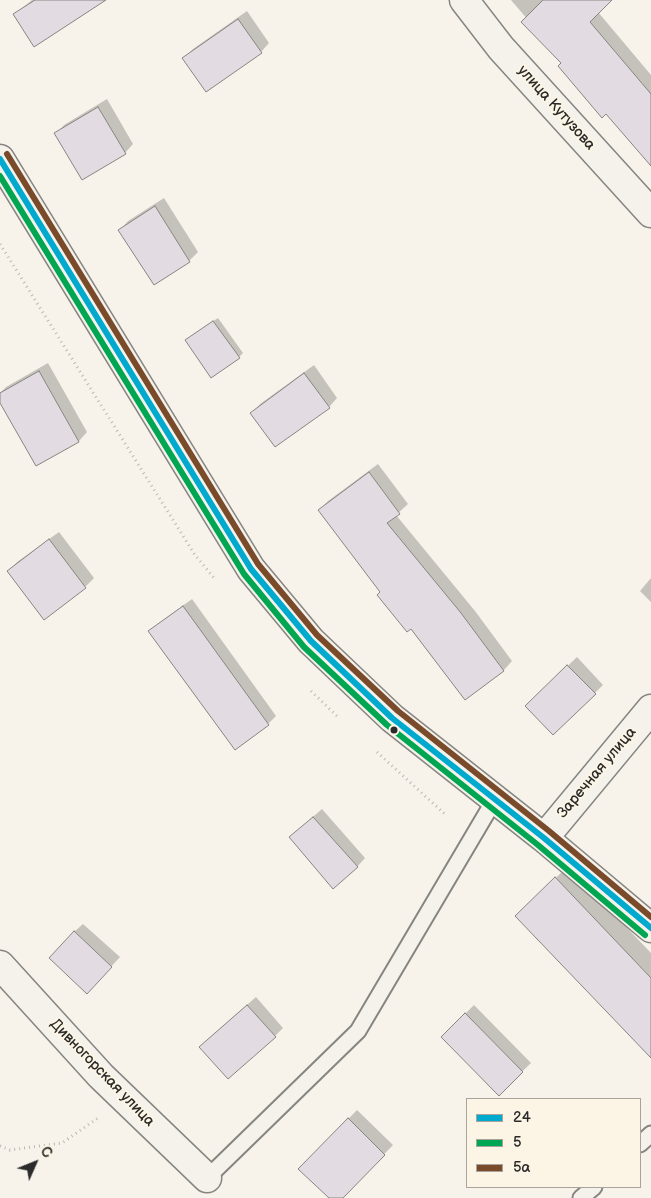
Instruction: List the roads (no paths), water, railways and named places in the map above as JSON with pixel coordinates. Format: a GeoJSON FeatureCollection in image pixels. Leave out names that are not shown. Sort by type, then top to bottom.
{"type":"FeatureCollection","features":[{"type":"Feature","properties":{"kind":"street","name":"улица Кутузова"},"geometry":{"type":"LineString","coordinates":[[464,0],[501,48],[651,213]]}},
{"type":"Feature","properties":{"kind":"street"},"geometry":{"type":"LineString","coordinates":[[1,164],[251,569],[311,641],[392,718],[544,838],[651,928]]}},
{"type":"Feature","properties":{"kind":"street","name":"Заречная улица"},"geometry":{"type":"LineString","coordinates":[[544,838],[651,709]]}},
{"type":"Feature","properties":{"kind":"street","name":"Дивногорская улица"},"geometry":{"type":"LineString","coordinates":[[0,965],[101,1076],[206,1178]]}},
{"type":"Feature","properties":{"kind":"lane"},"geometry":{"type":"LineString","coordinates":[[206,1178],[358,1031],[495,799]]}},
{"type":"Feature","properties":{"kind":"lane"},"geometry":{"type":"LineString","coordinates":[[641,1143],[651,1134]]}},
{"type":"Feature","properties":{"kind":"lane"},"geometry":{"type":"LineString","coordinates":[[582,1198],[593,1188]]}}]}
